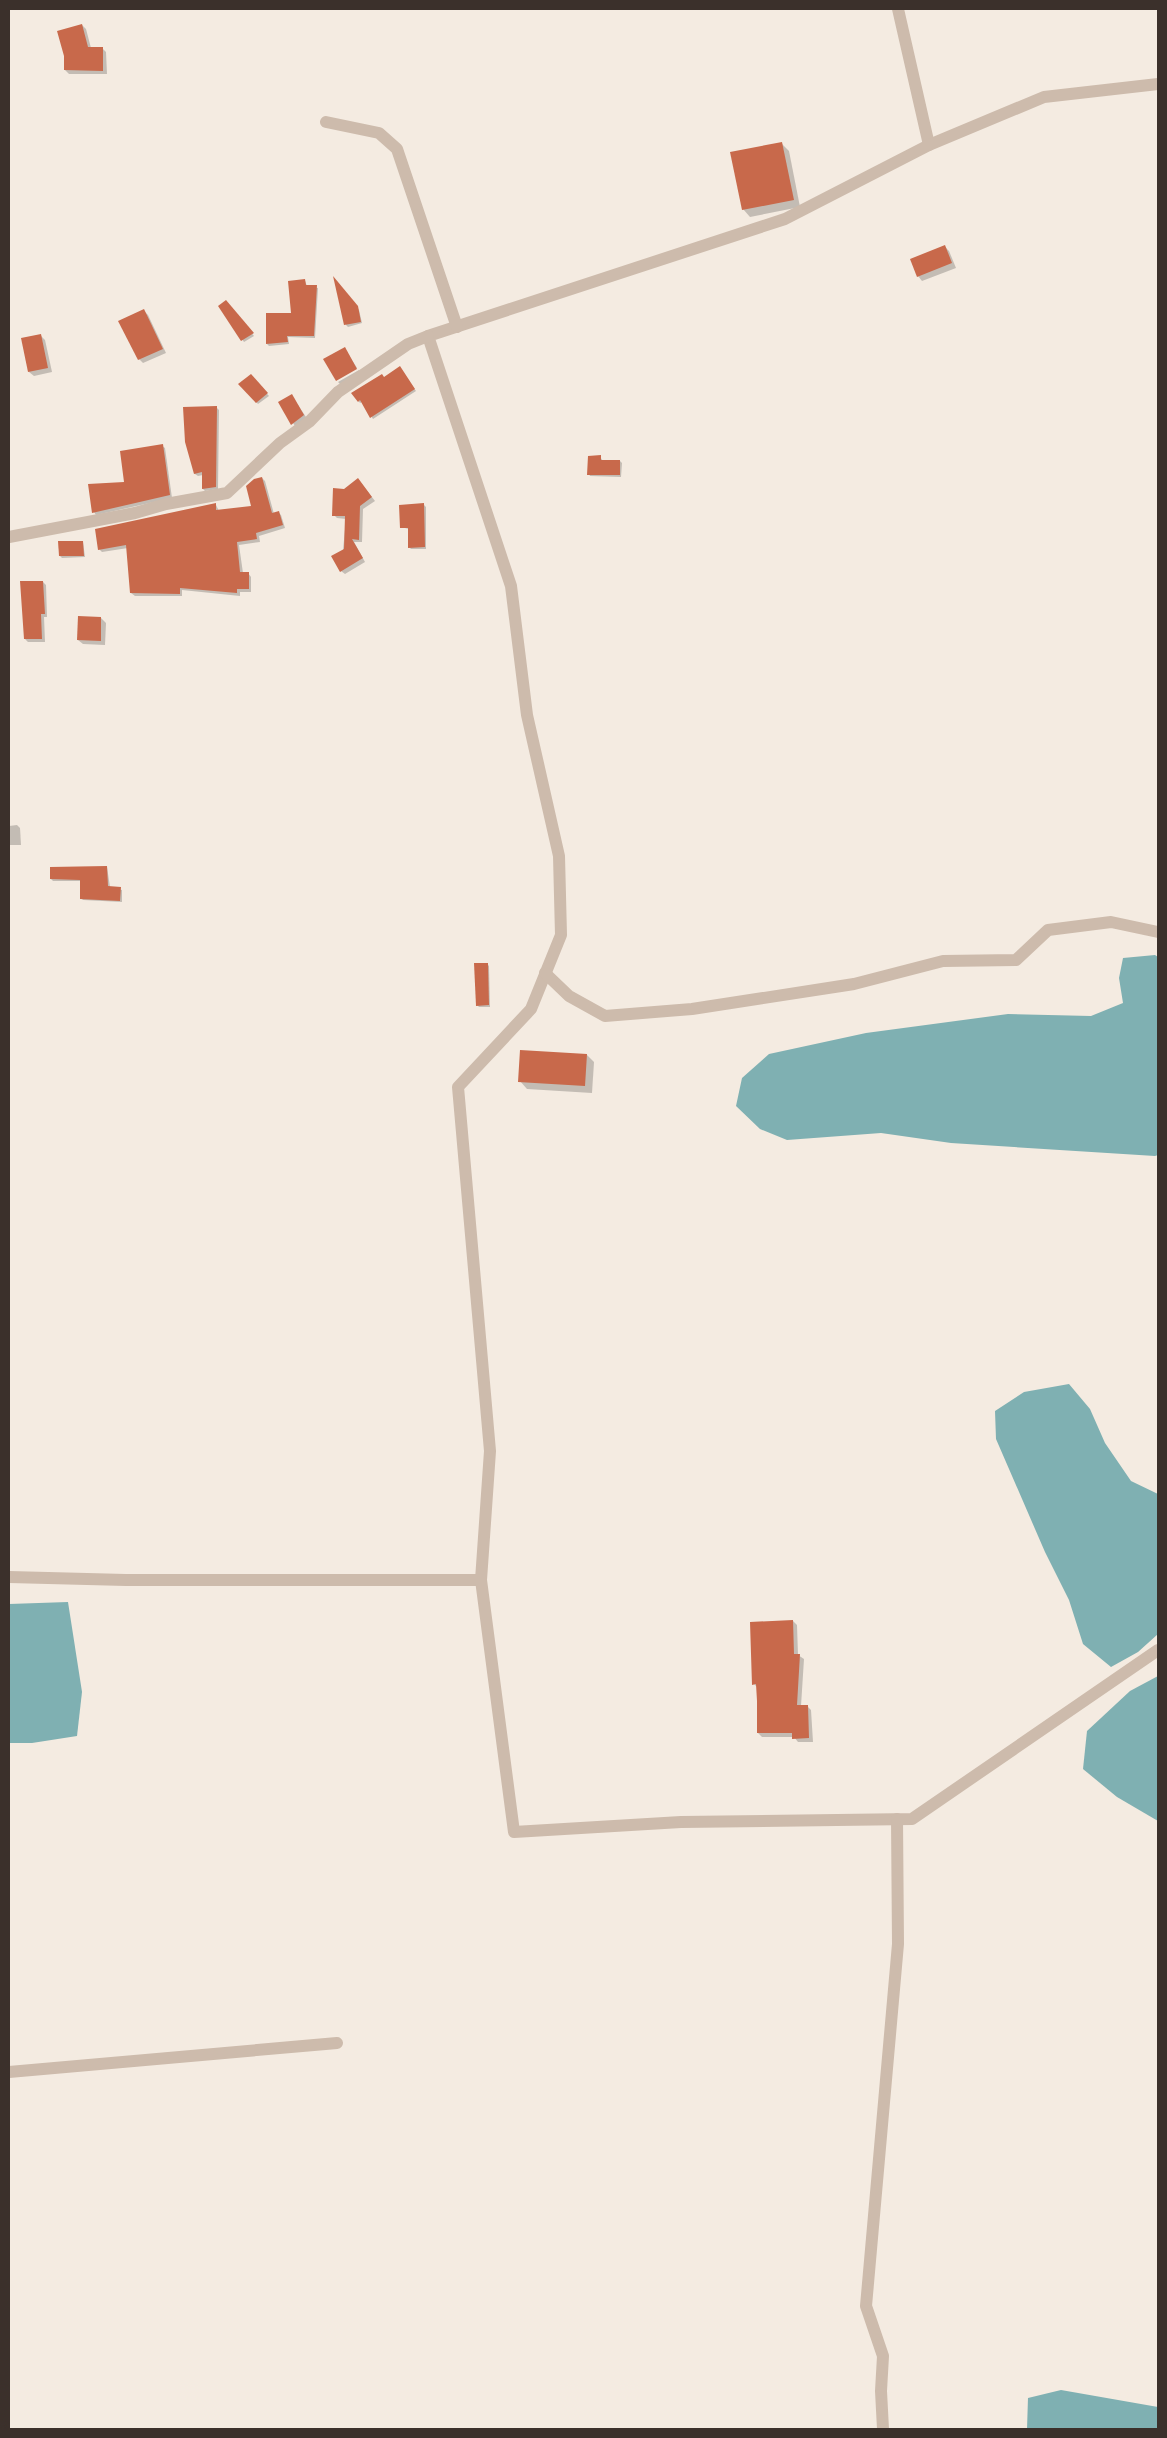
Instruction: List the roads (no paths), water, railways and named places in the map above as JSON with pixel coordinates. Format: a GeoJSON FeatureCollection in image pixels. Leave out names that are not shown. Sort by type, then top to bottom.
{"type":"FeatureCollection","features":[{"type":"Feature","properties":{"kind":"street"},"geometry":{"type":"LineString","coordinates":[[898,9],[929,145]]}},
{"type":"Feature","properties":{"kind":"street"},"geometry":{"type":"LineString","coordinates":[[9,537],[227,493],[280,443],[309,422],[338,392],[408,344],[785,219],[929,145],[1044,97],[1158,84]]}},
{"type":"Feature","properties":{"kind":"street"},"geometry":{"type":"LineString","coordinates":[[326,122],[379,133],[397,149],[457,327]]}},
{"type":"Feature","properties":{"kind":"street"},"geometry":{"type":"LineString","coordinates":[[428,336],[511,586],[527,716],[559,856],[561,934],[531,1009],[458,1087],[490,1451],[480,1580],[514,1832],[681,1822],[912,1819],[1158,1650]]}},
{"type":"Feature","properties":{"kind":"street"},"geometry":{"type":"LineString","coordinates":[[545,973],[570,996],[605,1016],[692,1009],[854,984],[943,961],[1016,960],[1048,930],[1111,922],[1158,932]]}},
{"type":"Feature","properties":{"kind":"street"},"geometry":{"type":"LineString","coordinates":[[9,1577],[126,1580],[480,1580]]}},
{"type":"Feature","properties":{"kind":"street"},"geometry":{"type":"LineString","coordinates":[[883,2429],[881,2391],[883,2356],[866,2306],[898,1944],[897,1819]]}},
{"type":"Feature","properties":{"kind":"street"},"geometry":{"type":"LineString","coordinates":[[9,2072],[338,2043]]}},
{"type":"Feature","properties":{"kind":"water"},"geometry":{"type":"Polygon","coordinates":[[[1155,955],[1158,957],[1158,1155],[951,1143],[881,1133],[787,1140],[760,1129],[736,1106],[742,1078],[769,1054],[866,1033],[1008,1014],[1091,1016],[1123,1003],[1119,978],[1123,958],[1155,955]]]}},
{"type":"Feature","properties":{"kind":"water"},"geometry":{"type":"Polygon","coordinates":[[[1069,1384],[1090,1409],[1105,1443],[1131,1481],[1158,1494],[1158,1634],[1138,1652],[1111,1667],[1083,1644],[1069,1600],[1045,1552],[996,1439],[995,1411],[1024,1392],[1069,1384]]]}},
{"type":"Feature","properties":{"kind":"water"},"geometry":{"type":"Polygon","coordinates":[[[68,1602],[82,1692],[77,1736],[32,1743],[9,1743],[9,1604],[68,1602]]]}},
{"type":"Feature","properties":{"kind":"water"},"geometry":{"type":"Polygon","coordinates":[[[1158,1676],[1158,1821],[1117,1797],[1083,1769],[1087,1731],[1130,1691],[1158,1676]]]}},
{"type":"Feature","properties":{"kind":"water"},"geometry":{"type":"Polygon","coordinates":[[[1061,2390],[1158,2407],[1158,2429],[1027,2429],[1028,2398],[1061,2390]]]}}]}
